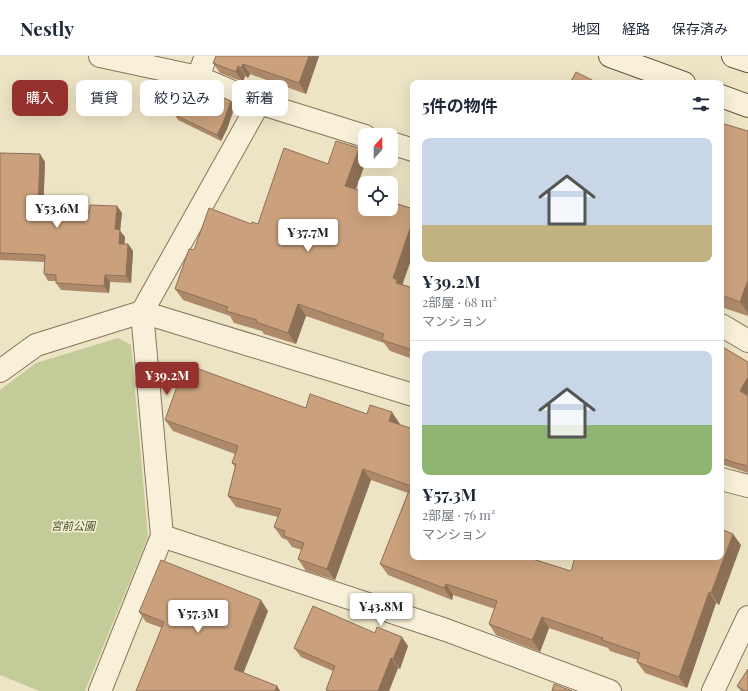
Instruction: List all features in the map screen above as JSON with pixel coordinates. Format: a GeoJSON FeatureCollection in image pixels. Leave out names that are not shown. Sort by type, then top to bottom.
{"type":"FeatureCollection","features":[{"type":"Feature","properties":{"kind":"street"},"geometry":{"type":"LineString","coordinates":[[100,56],[198,77],[232,91]]}},
{"type":"Feature","properties":{"kind":"street"},"geometry":{"type":"LineString","coordinates":[[198,77],[206,56]]}},
{"type":"Feature","properties":{"kind":"street"},"geometry":{"type":"LineString","coordinates":[[610,56],[676,80]]}},
{"type":"Feature","properties":{"kind":"street"},"geometry":{"type":"LineString","coordinates":[[733,56],[748,61]]}},
{"type":"Feature","properties":{"kind":"street"},"geometry":{"type":"LineString","coordinates":[[724,97],[748,106]]}},
{"type":"Feature","properties":{"kind":"street"},"geometry":{"type":"LineString","coordinates":[[288,112],[358,134]]}},
{"type":"Feature","properties":{"kind":"street"},"geometry":{"type":"LineString","coordinates":[[100,691],[162,536],[142,312],[253,116]]}},
{"type":"Feature","properties":{"kind":"street"},"geometry":{"type":"LineString","coordinates":[[398,146],[410,149]]}},
{"type":"Feature","properties":{"kind":"street"},"geometry":{"type":"LineString","coordinates":[[0,371],[36,345],[142,312],[410,394]]}},
{"type":"Feature","properties":{"kind":"street"},"geometry":{"type":"LineString","coordinates":[[724,327],[748,341]]}},
{"type":"Feature","properties":{"kind":"street"},"geometry":{"type":"LineString","coordinates":[[724,480],[748,486]]}},
{"type":"Feature","properties":{"kind":"street"},"geometry":{"type":"LineString","coordinates":[[162,536],[446,630],[610,691]]}},
{"type":"Feature","properties":{"kind":"street"},"geometry":{"type":"LineString","coordinates":[[712,691],[748,617]]}},
{"type":"Feature","properties":{"kind":"green space","name":"宮前公園"},"geometry":{"type":"Polygon","coordinates":[[[118,338],[131,345],[148,537],[85,691],[39,691],[0,675],[0,390],[36,363],[118,338]]]}},
{"type":"Feature","properties":{"kind":"building"},"geometry":{"type":"Polygon","coordinates":[[[216,56],[309,56],[299,83],[243,64],[241,68],[238,66],[236,72],[213,63],[216,56]]]}},
{"type":"Feature","properties":{"kind":"building"},"geometry":{"type":"Polygon","coordinates":[[[576,72],[592,80],[572,80],[576,72]]]}},
{"type":"Feature","properties":{"kind":"building"},"geometry":{"type":"Polygon","coordinates":[[[224,98],[231,101],[217,135],[177,116],[224,116],[224,98]]]}},
{"type":"Feature","properties":{"kind":"building"},"geometry":{"type":"Polygon","coordinates":[[[724,124],[748,131],[748,280],[740,302],[724,296],[724,124]]]}},
{"type":"Feature","properties":{"kind":"building"},"geometry":{"type":"Polygon","coordinates":[[[336,141],[358,148],[345,186],[358,190],[358,216],[398,216],[398,204],[410,208],[410,229],[393,278],[397,280],[396,283],[410,287],[410,349],[382,340],[384,334],[298,304],[288,333],[256,322],[257,320],[226,311],[228,307],[175,289],[189,249],[194,250],[209,208],[251,224],[252,222],[258,224],[284,148],[328,164],[336,141]]]}},
{"type":"Feature","properties":{"kind":"building"},"geometry":{"type":"Polygon","coordinates":[[[0,153],[40,154],[38,209],[89,212],[90,205],[117,206],[115,229],[120,230],[119,244],[128,244],[126,276],[105,275],[104,286],[56,283],[56,275],[44,274],[45,255],[0,253],[0,153]]]}},
{"type":"Feature","properties":{"kind":"building"},"geometry":{"type":"Polygon","coordinates":[[[724,348],[748,362],[748,377],[740,391],[748,396],[748,467],[724,459],[724,348]]]}},
{"type":"Feature","properties":{"kind":"building"},"geometry":{"type":"Polygon","coordinates":[[[185,364],[306,408],[310,394],[367,414],[370,405],[392,412],[389,421],[410,428],[410,486],[363,469],[327,569],[298,559],[304,543],[284,536],[285,531],[274,527],[281,509],[228,496],[236,464],[232,463],[238,446],[165,420],[185,364]]]}},
{"type":"Feature","properties":{"kind":"building"},"geometry":{"type":"Polygon","coordinates":[[[410,489],[410,560],[536,560],[571,571],[574,560],[723,560],[711,593],[709,592],[679,677],[637,662],[640,653],[602,640],[603,638],[542,617],[532,640],[489,624],[497,601],[446,584],[444,588],[380,564],[410,489]]]}},
{"type":"Feature","properties":{"kind":"building"},"geometry":{"type":"Polygon","coordinates":[[[724,530],[733,534],[724,558],[724,530]]]}},
{"type":"Feature","properties":{"kind":"building"},"geometry":{"type":"Polygon","coordinates":[[[161,560],[261,600],[234,669],[277,686],[275,691],[136,691],[164,622],[139,612],[161,560]]]}},
{"type":"Feature","properties":{"kind":"building"},"geometry":{"type":"Polygon","coordinates":[[[313,606],[375,633],[377,627],[402,637],[393,659],[391,658],[378,691],[326,690],[335,666],[294,648],[313,606]]]}},
{"type":"Feature","properties":{"kind":"building"},"geometry":{"type":"Polygon","coordinates":[[[748,669],[748,691],[745,691],[737,686],[748,669]]]}},
{"type":"Feature","properties":{"kind":"building"},"geometry":{"type":"Polygon","coordinates":[[[554,684],[572,691],[552,691],[554,684]]]}}]}
